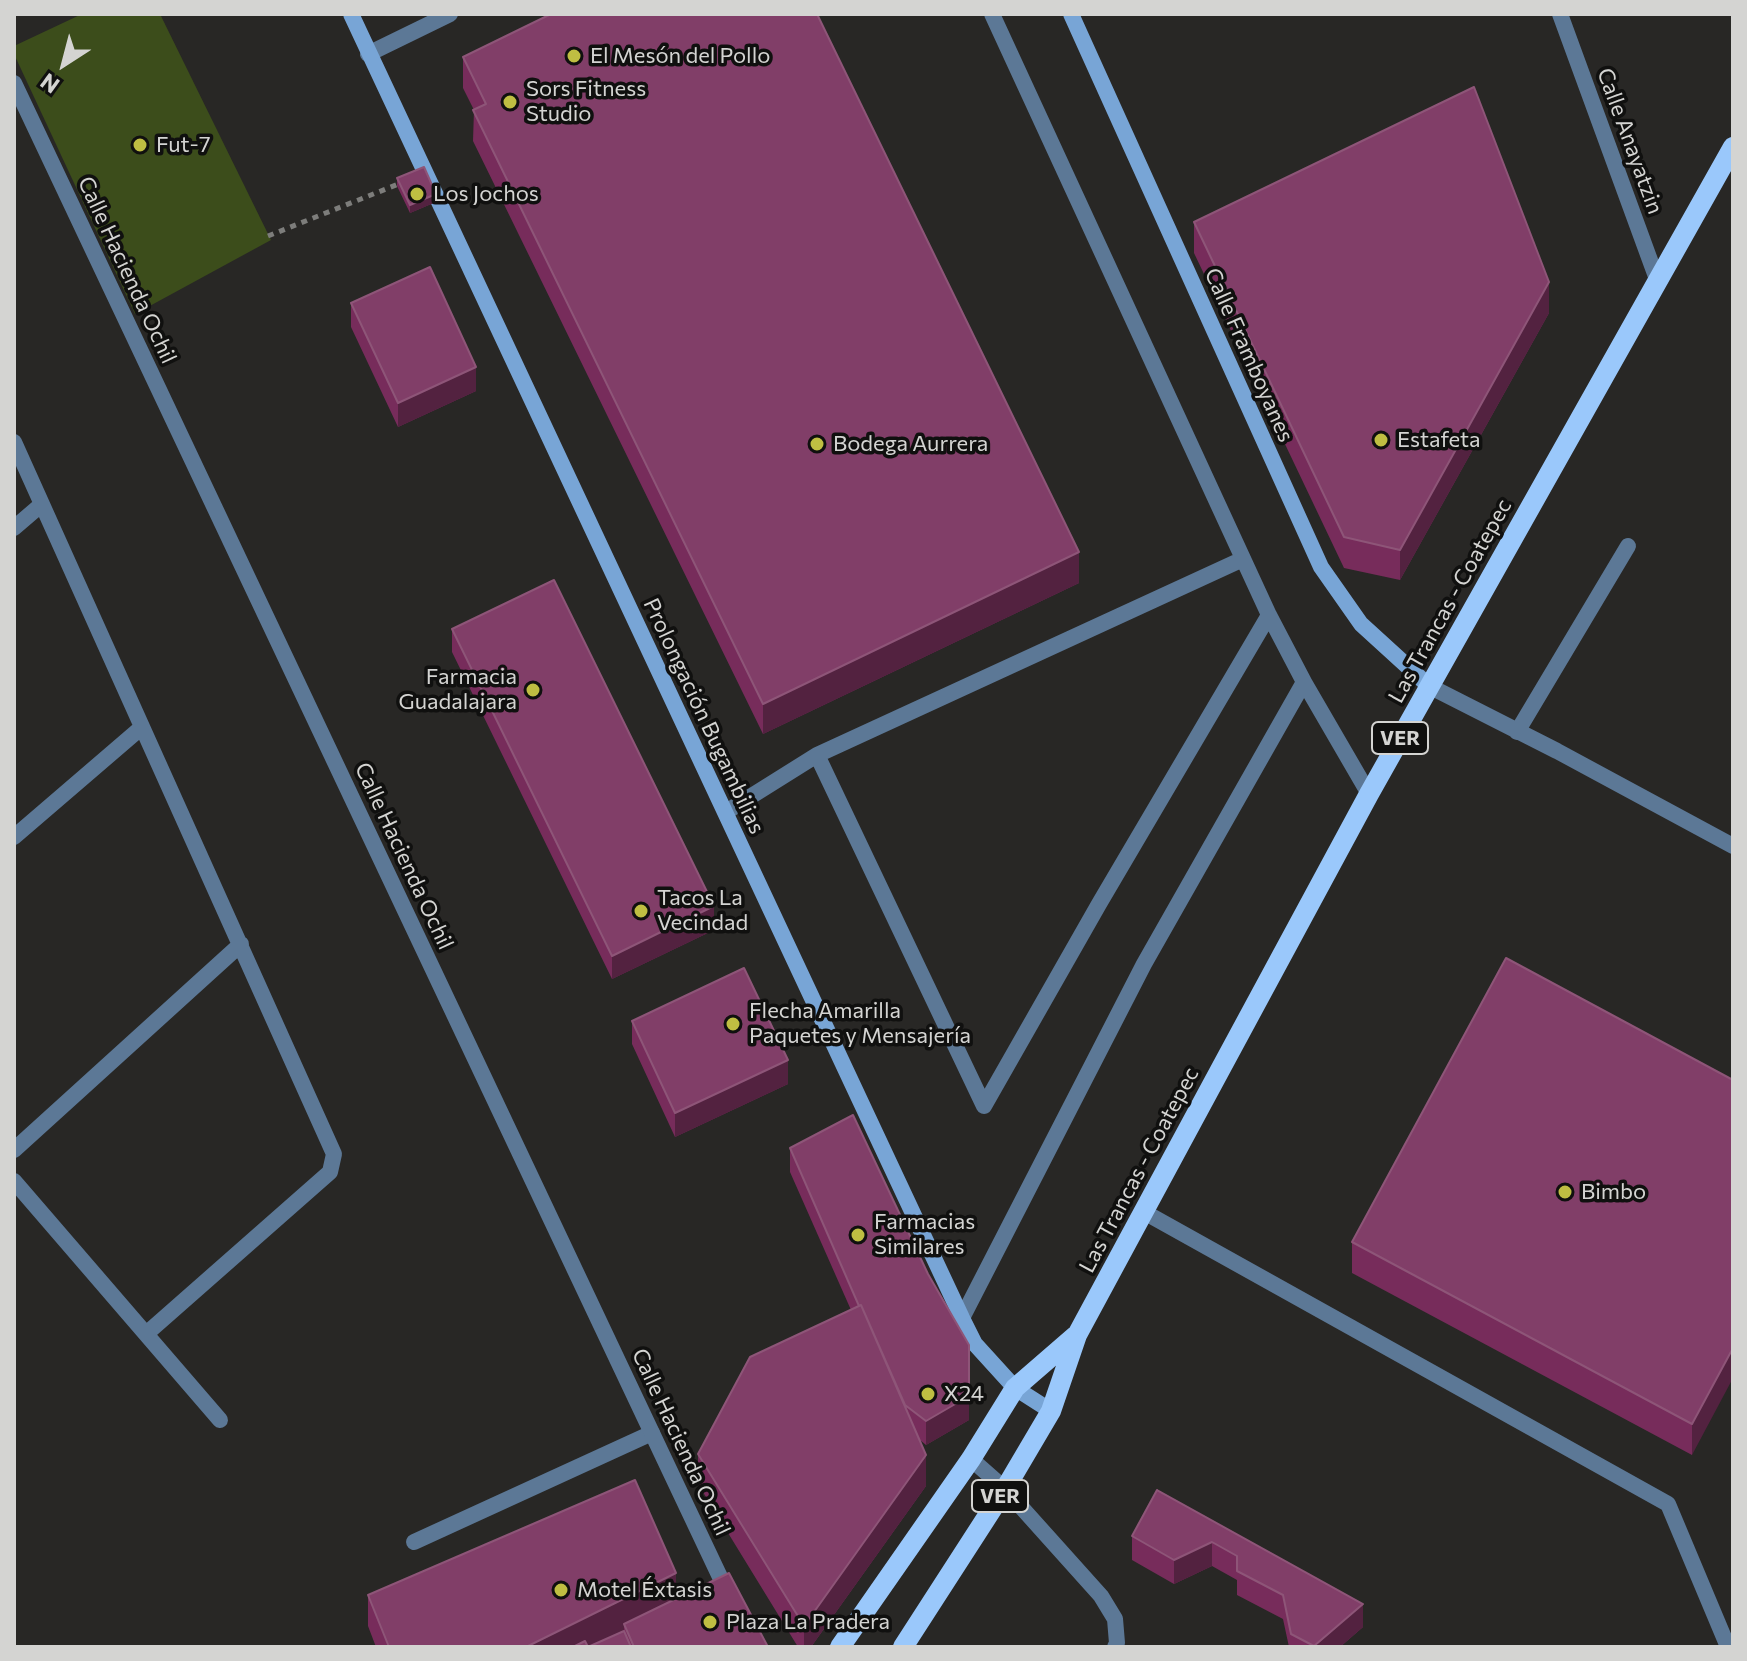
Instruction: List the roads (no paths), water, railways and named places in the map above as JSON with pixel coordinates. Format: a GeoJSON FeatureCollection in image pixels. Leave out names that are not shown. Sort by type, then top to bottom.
{"type":"FeatureCollection","features":[{"type":"Feature","properties":{"kind":"main road","name":"Las Trancas - Coatepec"},"geometry":{"type":"LineString","coordinates":[[903,1647],[1005,1489],[1051,1411],[1077,1335],[1369,794],[1733,147]]}},
{"type":"Feature","properties":{"kind":"main road","name":"Las Trancas - Coatepec"},"geometry":{"type":"LineString","coordinates":[[840,1647],[971,1459],[1015,1388],[1077,1335]]}},
{"type":"Feature","properties":{"kind":"street","name":"Prolongación Bugambilias"},"geometry":{"type":"LineString","coordinates":[[351,14],[975,1344],[1015,1388],[1051,1411]]}},
{"type":"Feature","properties":{"kind":"street"},"geometry":{"type":"LineString","coordinates":[[368,54],[450,14]]}},
{"type":"Feature","properties":{"kind":"street"},"geometry":{"type":"LineString","coordinates":[[992,14],[1269,615],[1369,794]]}},
{"type":"Feature","properties":{"kind":"street","name":"Calle Framboyanes"},"geometry":{"type":"LineString","coordinates":[[1071,14],[1321,567],[1361,624],[1429,686]]}},
{"type":"Feature","properties":{"kind":"street","name":"Calle Anayatzin"},"geometry":{"type":"LineString","coordinates":[[1560,14],[1658,282]]}},
{"type":"Feature","properties":{"kind":"street","name":"Calle Hacienda Ochil"},"geometry":{"type":"LineString","coordinates":[[14,83],[736,1609]]}},
{"type":"Feature","properties":{"kind":"street"},"geometry":{"type":"LineString","coordinates":[[14,442],[334,1154],[330,1172],[146,1334]]}},
{"type":"Feature","properties":{"kind":"street"},"geometry":{"type":"LineString","coordinates":[[14,528],[42,504]]}},
{"type":"Feature","properties":{"kind":"street"},"geometry":{"type":"LineString","coordinates":[[1517,732],[1628,546]]}},
{"type":"Feature","properties":{"kind":"street"},"geometry":{"type":"LineString","coordinates":[[726,812],[817,755],[1243,559]]}},
{"type":"Feature","properties":{"kind":"street"},"geometry":{"type":"LineString","coordinates":[[817,755],[984,1106],[1269,615]]}},
{"type":"Feature","properties":{"kind":"street"},"geometry":{"type":"LineString","coordinates":[[962,1318],[1144,964],[1304,682]]}},
{"type":"Feature","properties":{"kind":"street"},"geometry":{"type":"LineString","coordinates":[[1429,686],[1733,846]]}},
{"type":"Feature","properties":{"kind":"street"},"geometry":{"type":"LineString","coordinates":[[14,837],[142,727]]}},
{"type":"Feature","properties":{"kind":"street"},"geometry":{"type":"LineString","coordinates":[[14,1150],[241,944]]}},
{"type":"Feature","properties":{"kind":"street"},"geometry":{"type":"LineString","coordinates":[[14,1181],[220,1420]]}},
{"type":"Feature","properties":{"kind":"street"},"geometry":{"type":"LineString","coordinates":[[1144,1212],[1668,1504],[1728,1647]]}},
{"type":"Feature","properties":{"kind":"street"},"geometry":{"type":"LineString","coordinates":[[414,1542],[652,1433]]}},
{"type":"Feature","properties":{"kind":"street"},"geometry":{"type":"LineString","coordinates":[[971,1459],[1005,1489],[1101,1596],[1115,1619],[1115,1647]]}},
{"type":"Feature","properties":{"kind":"place","name":"El Mesón del Pollo"},"geometry":{"type":"Point","coordinates":[574,56]}},
{"type":"Feature","properties":{"kind":"place","name":"Sors Fitness Studio"},"geometry":{"type":"Point","coordinates":[510,102]}},
{"type":"Feature","properties":{"kind":"place","name":"Fut-7"},"geometry":{"type":"Point","coordinates":[140,145]}},
{"type":"Feature","properties":{"kind":"place","name":"Los Jochos"},"geometry":{"type":"Point","coordinates":[417,194]}},
{"type":"Feature","properties":{"kind":"place","name":"Estafeta"},"geometry":{"type":"Point","coordinates":[1381,440]}},
{"type":"Feature","properties":{"kind":"place","name":"Bodega Aurrera"},"geometry":{"type":"Point","coordinates":[817,444]}},
{"type":"Feature","properties":{"kind":"place","name":"Farmacia Guadalajara"},"geometry":{"type":"Point","coordinates":[533,690]}},
{"type":"Feature","properties":{"kind":"place","name":"Tacos La Vecindad"},"geometry":{"type":"Point","coordinates":[641,911]}},
{"type":"Feature","properties":{"kind":"place","name":"Flecha Amarilla Paquetes y Mensajería"},"geometry":{"type":"Point","coordinates":[733,1024]}},
{"type":"Feature","properties":{"kind":"place","name":"Bimbo"},"geometry":{"type":"Point","coordinates":[1565,1192]}},
{"type":"Feature","properties":{"kind":"place","name":"Farmacias Similares"},"geometry":{"type":"Point","coordinates":[858,1235]}},
{"type":"Feature","properties":{"kind":"place","name":"X24"},"geometry":{"type":"Point","coordinates":[928,1394]}},
{"type":"Feature","properties":{"kind":"place","name":"Motel Éxtasis"},"geometry":{"type":"Point","coordinates":[561,1590]}},
{"type":"Feature","properties":{"kind":"place","name":"Plaza La Pradera"},"geometry":{"type":"Point","coordinates":[710,1622]}}]}
